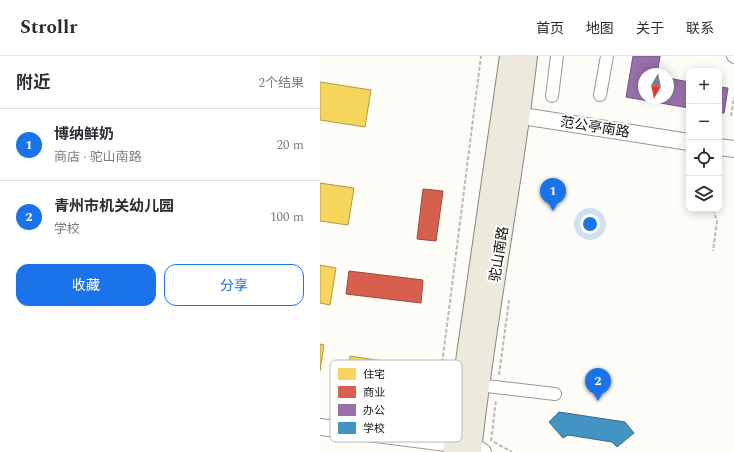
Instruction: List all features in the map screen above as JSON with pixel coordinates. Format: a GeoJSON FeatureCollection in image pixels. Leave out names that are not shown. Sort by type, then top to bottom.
{"type":"FeatureCollection","features":[{"type":"Feature","properties":{"kind":"main road","name":"驼山南路"},"geometry":{"type":"LineString","coordinates":[[466,449],[478,385],[511,114],[510,56]]}},
{"type":"Feature","properties":{"kind":"main road","name":"驼山南路"},"geometry":{"type":"LineString","coordinates":[[466,449],[511,114],[527,56]]}},
{"type":"Feature","properties":{"kind":"street"},"geometry":{"type":"LineString","coordinates":[[552,96],[557,56]]}},
{"type":"Feature","properties":{"kind":"street"},"geometry":{"type":"LineString","coordinates":[[600,95],[607,56]]}},
{"type":"Feature","properties":{"kind":"street","name":"范公亭南路"},"geometry":{"type":"LineString","coordinates":[[511,114],[686,142]]}},
{"type":"Feature","properties":{"kind":"street"},"geometry":{"type":"LineString","coordinates":[[722,147],[734,149]]}},
{"type":"Feature","properties":{"kind":"street"},"geometry":{"type":"LineString","coordinates":[[478,385],[555,394]]}},
{"type":"Feature","properties":{"kind":"street"},"geometry":{"type":"LineString","coordinates":[[320,427],[330,428]]}},
{"type":"Feature","properties":{"kind":"street"},"geometry":{"type":"LineString","coordinates":[[440,442],[466,449]]}},
{"type":"Feature","properties":{"kind":"path"},"geometry":{"type":"LineString","coordinates":[[442,360],[481,56]]}},
{"type":"Feature","properties":{"kind":"path"},"geometry":{"type":"LineString","coordinates":[[731,116],[734,97]]}},
{"type":"Feature","properties":{"kind":"path"},"geometry":{"type":"LineString","coordinates":[[713,251],[717,221],[714,212]]}},
{"type":"Feature","properties":{"kind":"building: 住宅"},"geometry":{"type":"Polygon","coordinates":[[[320,82],[371,90],[365,127],[320,120],[320,82]]]}},
{"type":"Feature","properties":{"kind":"building: 住宅"},"geometry":{"type":"Polygon","coordinates":[[[320,183],[354,188],[348,225],[320,221],[320,183]]]}},
{"type":"Feature","properties":{"kind":"building: 住宅"},"geometry":{"type":"Polygon","coordinates":[[[320,265],[336,268],[330,305],[320,303],[320,265]]]}},
{"type":"Feature","properties":{"kind":"building: 住宅"},"geometry":{"type":"Polygon","coordinates":[[[320,344],[324,345],[320,371],[320,344]]]}},
{"type":"Feature","properties":{"kind":"building: 住宅"},"geometry":{"type":"Polygon","coordinates":[[[350,356],[376,360],[349,360],[350,356]]]}},
{"type":"Feature","properties":{"kind":"building: 商业"},"geometry":{"type":"Polygon","coordinates":[[[423,189],[443,191],[436,241],[417,239],[423,189]]]}},
{"type":"Feature","properties":{"kind":"building: 商业"},"geometry":{"type":"Polygon","coordinates":[[[349,271],[423,280],[421,303],[346,294],[349,271]]]}},
{"type":"Feature","properties":{"kind":"building: 办公"},"geometry":{"type":"Polygon","coordinates":[[[633,56],[660,56],[658,68],[638,68],[638,99],[626,97],[633,56]]]}},
{"type":"Feature","properties":{"kind":"building: 办公"},"geometry":{"type":"Polygon","coordinates":[[[674,79],[686,81],[686,107],[666,104],[674,104],[674,79]]]}},
{"type":"Feature","properties":{"kind":"building: 办公"},"geometry":{"type":"Polygon","coordinates":[[[722,87],[728,88],[724,113],[722,113],[722,87]]]}},
{"type":"Feature","properties":{"kind":"building: 学校"},"geometry":{"type":"Polygon","coordinates":[[[559,412],[625,422],[634,433],[617,447],[612,442],[568,435],[563,438],[549,422],[559,412]]]}},
{"type":"Feature","properties":{"kind":"place","name":"博纳鲜奶"},"geometry":{"type":"Point","coordinates":[553,211]}},
{"type":"Feature","properties":{"kind":"place","name":"青州市机关幼儿园"},"geometry":{"type":"Point","coordinates":[598,401]}}]}
